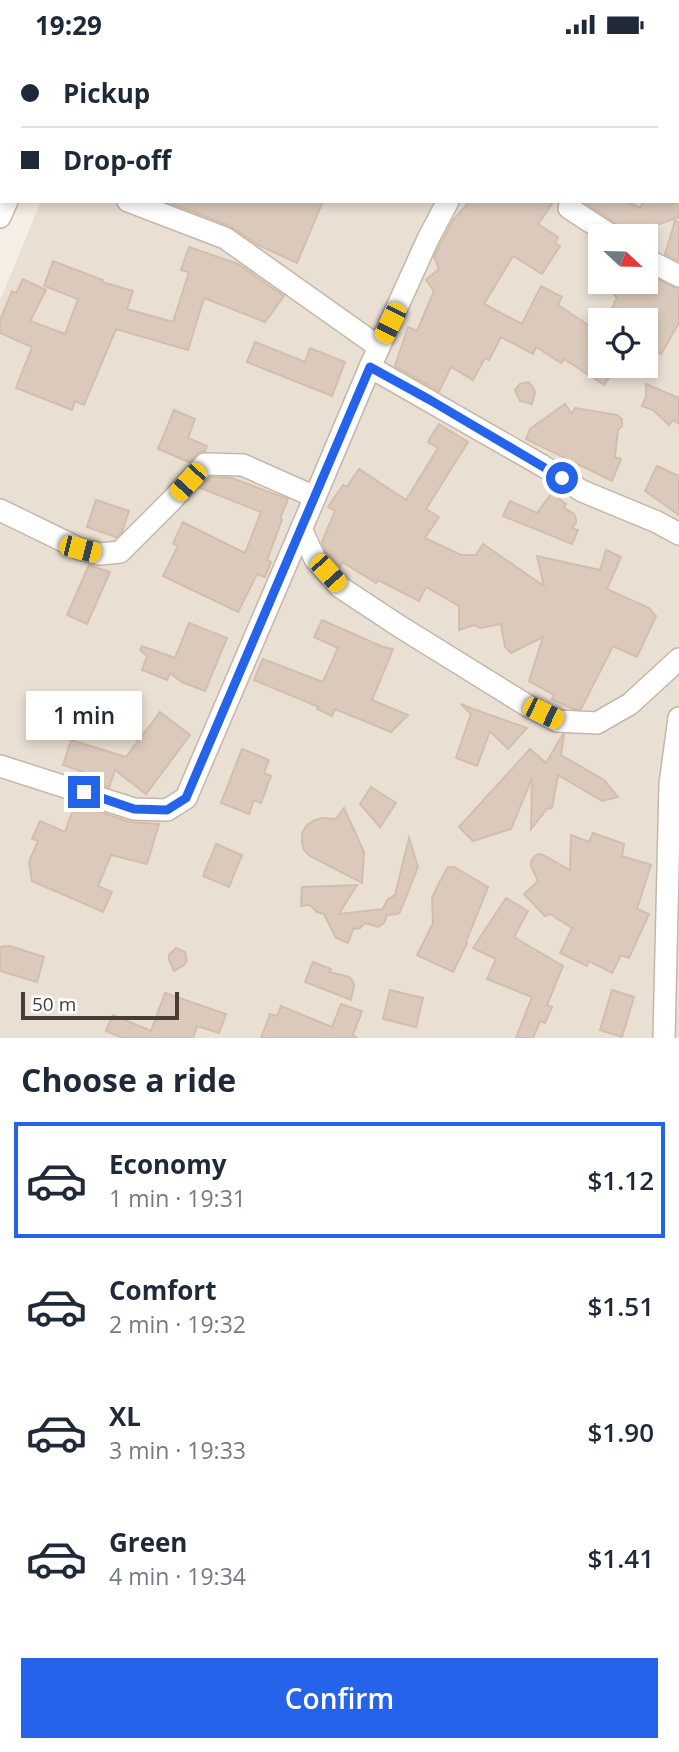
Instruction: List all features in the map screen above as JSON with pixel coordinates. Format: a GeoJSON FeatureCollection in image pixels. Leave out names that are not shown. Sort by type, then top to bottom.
{"type":"FeatureCollection","features":[{"type":"Feature","properties":{"kind":"street"},"geometry":{"type":"LineString","coordinates":[[133,203],[225,238],[379,347]]}},
{"type":"Feature","properties":{"kind":"street"},"geometry":{"type":"LineString","coordinates":[[0,766],[134,809],[167,810],[186,798],[370,367],[446,203]]}},
{"type":"Feature","properties":{"kind":"street"},"geometry":{"type":"LineString","coordinates":[[569,208],[594,224]]}},
{"type":"Feature","properties":{"kind":"street"},"geometry":{"type":"LineString","coordinates":[[658,266],[679,277]]}},
{"type":"Feature","properties":{"kind":"street"},"geometry":{"type":"LineString","coordinates":[[370,367],[582,491],[657,521],[679,534]]}},
{"type":"Feature","properties":{"kind":"street"},"geometry":{"type":"LineString","coordinates":[[0,510],[80,549],[100,554],[120,552],[205,464],[243,465],[315,497]]}},
{"type":"Feature","properties":{"kind":"street"},"geometry":{"type":"LineString","coordinates":[[301,529],[315,559],[340,587],[528,706],[557,721],[597,723],[630,703],[679,659]]}},
{"type":"Feature","properties":{"kind":"street"},"geometry":{"type":"LineString","coordinates":[[664,1038],[670,784],[679,718]]}},
{"type":"Feature","properties":{"kind":"shaded area"},"geometry":{"type":"Polygon","coordinates":[[[40,203],[679,203],[679,1038],[0,1038],[0,301],[40,203]]]}},
{"type":"Feature","properties":{"kind":"building"},"geometry":{"type":"Polygon","coordinates":[[[171,203],[322,203],[297,263],[256,244],[230,226],[171,203]]]}},
{"type":"Feature","properties":{"kind":"building"},"geometry":{"type":"Polygon","coordinates":[[[468,203],[553,203],[538,224],[558,237],[555,243],[560,246],[542,274],[513,256],[484,304],[522,324],[541,286],[562,297],[558,305],[588,325],[588,375],[564,359],[561,363],[536,347],[533,354],[501,337],[489,360],[485,358],[473,380],[451,367],[439,391],[395,366],[408,327],[417,331],[434,291],[426,280],[439,269],[434,257],[453,220],[468,203]]]}},
{"type":"Feature","properties":{"kind":"building"},"geometry":{"type":"Polygon","coordinates":[[[586,203],[630,203],[640,208],[643,203],[679,203],[679,217],[658,224],[617,224],[586,203]]]}},
{"type":"Feature","properties":{"kind":"building"},"geometry":{"type":"Polygon","coordinates":[[[675,221],[679,222],[679,261],[665,254],[675,221]]]}},
{"type":"Feature","properties":{"kind":"building"},"geometry":{"type":"Polygon","coordinates":[[[189,247],[238,264],[284,296],[265,322],[204,298],[188,350],[116,329],[84,405],[75,401],[72,410],[16,388],[32,347],[0,333],[0,320],[12,291],[16,293],[23,279],[46,290],[30,321],[65,334],[78,299],[44,286],[53,261],[103,280],[102,282],[133,291],[127,309],[173,322],[189,272],[181,270],[189,247]]]}},
{"type":"Feature","properties":{"kind":"building"},"geometry":{"type":"Polygon","coordinates":[[[658,279],[679,289],[679,323],[661,354],[658,352],[658,308],[612,308],[617,298],[614,294],[658,294],[658,279]]]}},
{"type":"Feature","properties":{"kind":"building"},"geometry":{"type":"Polygon","coordinates":[[[255,342],[305,362],[310,348],[345,362],[332,396],[247,362],[255,342]]]}},
{"type":"Feature","properties":{"kind":"building"},"geometry":{"type":"Polygon","coordinates":[[[593,378],[609,378],[604,385],[593,378]]]}},
{"type":"Feature","properties":{"kind":"building"},"geometry":{"type":"Polygon","coordinates":[[[528,382],[535,392],[532,404],[520,401],[515,390],[520,384],[528,382]]]}},
{"type":"Feature","properties":{"kind":"building"},"geometry":{"type":"Polygon","coordinates":[[[646,384],[679,398],[679,424],[673,420],[669,425],[653,410],[642,406],[646,397],[646,384]]]}},
{"type":"Feature","properties":{"kind":"building"},"geometry":{"type":"Polygon","coordinates":[[[565,404],[572,414],[575,408],[617,415],[622,419],[615,457],[621,459],[612,481],[526,439],[530,429],[565,404]]]}},
{"type":"Feature","properties":{"kind":"building"},"geometry":{"type":"Polygon","coordinates":[[[174,410],[195,419],[188,438],[207,446],[205,451],[199,452],[189,462],[158,449],[174,410]]]}},
{"type":"Feature","properties":{"kind":"building"},"geometry":{"type":"Polygon","coordinates":[[[439,424],[468,442],[426,509],[439,517],[425,538],[461,555],[476,555],[483,544],[544,586],[537,556],[600,570],[606,550],[621,557],[607,589],[649,608],[656,616],[637,657],[613,646],[581,709],[573,709],[552,699],[554,695],[529,681],[543,637],[511,653],[505,647],[501,624],[480,628],[474,625],[459,630],[459,606],[426,587],[419,601],[378,580],[376,583],[342,562],[340,567],[326,552],[322,542],[335,511],[328,507],[343,485],[347,487],[359,469],[406,500],[438,448],[428,442],[439,424]]]}},
{"type":"Feature","properties":{"kind":"building"},"geometry":{"type":"Polygon","coordinates":[[[657,466],[679,476],[679,515],[645,491],[657,466]]]}},
{"type":"Feature","properties":{"kind":"building"},"geometry":{"type":"Polygon","coordinates":[[[211,477],[232,478],[288,499],[267,560],[271,562],[265,577],[257,574],[238,612],[163,576],[178,546],[173,543],[183,522],[245,553],[261,512],[200,488],[211,477]]]}},
{"type":"Feature","properties":{"kind":"building"},"geometry":{"type":"Polygon","coordinates":[[[552,493],[566,504],[563,507],[574,514],[576,519],[572,528],[578,530],[572,544],[503,516],[510,501],[537,513],[552,493]]]}},
{"type":"Feature","properties":{"kind":"building"},"geometry":{"type":"Polygon","coordinates":[[[96,500],[129,511],[122,532],[116,537],[87,527],[96,500]]]}},
{"type":"Feature","properties":{"kind":"building"},"geometry":{"type":"Polygon","coordinates":[[[89,565],[110,572],[87,624],[67,615],[89,565]]]}},
{"type":"Feature","properties":{"kind":"building"},"geometry":{"type":"Polygon","coordinates":[[[322,620],[393,649],[372,700],[408,715],[391,732],[335,709],[332,716],[317,709],[319,707],[254,680],[263,659],[323,682],[338,648],[314,637],[322,620]]]}},
{"type":"Feature","properties":{"kind":"building"},"geometry":{"type":"Polygon","coordinates":[[[189,623],[227,638],[205,691],[182,682],[170,673],[167,680],[142,670],[147,656],[140,650],[142,646],[175,658],[189,623]]]}},
{"type":"Feature","properties":{"kind":"building"},"geometry":{"type":"Polygon","coordinates":[[[461,704],[527,728],[508,749],[490,731],[477,766],[456,758],[471,714],[461,704]]]}},
{"type":"Feature","properties":{"kind":"building"},"geometry":{"type":"Polygon","coordinates":[[[160,712],[190,735],[146,794],[115,770],[109,787],[84,779],[86,773],[63,765],[71,740],[126,757],[160,712]]]}},
{"type":"Feature","properties":{"kind":"building"},"geometry":{"type":"Polygon","coordinates":[[[563,734],[561,755],[604,780],[618,797],[602,801],[558,775],[552,808],[547,809],[531,829],[532,778],[511,829],[473,841],[459,827],[530,749],[546,763],[563,734]]]}},
{"type":"Feature","properties":{"kind":"building"},"geometry":{"type":"Polygon","coordinates":[[[242,749],[269,760],[264,773],[271,776],[261,803],[254,800],[249,814],[221,803],[242,749]]]}},
{"type":"Feature","properties":{"kind":"building"},"geometry":{"type":"Polygon","coordinates":[[[371,787],[396,803],[380,827],[360,804],[371,787]]]}},
{"type":"Feature","properties":{"kind":"building"},"geometry":{"type":"Polygon","coordinates":[[[75,804],[130,822],[159,824],[147,864],[111,855],[98,886],[112,892],[103,912],[32,881],[29,862],[38,841],[32,839],[40,821],[65,832],[75,804]]]}},
{"type":"Feature","properties":{"kind":"building"},"geometry":{"type":"Polygon","coordinates":[[[344,808],[364,852],[362,883],[310,856],[304,850],[302,842],[306,826],[321,818],[336,819],[344,808]]]}},
{"type":"Feature","properties":{"kind":"building"},"geometry":{"type":"Polygon","coordinates":[[[593,833],[624,844],[622,856],[651,865],[637,909],[649,914],[629,958],[621,955],[612,973],[589,961],[587,966],[560,953],[572,928],[550,914],[545,916],[524,894],[538,881],[531,866],[534,857],[543,855],[570,870],[571,835],[589,842],[593,833]]]}},
{"type":"Feature","properties":{"kind":"building"},"geometry":{"type":"Polygon","coordinates":[[[409,838],[418,867],[400,912],[387,915],[384,923],[378,927],[365,923],[360,928],[353,929],[348,943],[336,938],[324,914],[317,912],[310,905],[301,906],[302,887],[357,885],[339,914],[383,909],[387,900],[395,895],[409,838]]]}},
{"type":"Feature","properties":{"kind":"building"},"geometry":{"type":"Polygon","coordinates":[[[216,844],[242,855],[229,887],[203,876],[216,844]]]}},
{"type":"Feature","properties":{"kind":"building"},"geometry":{"type":"Polygon","coordinates":[[[448,867],[454,867],[488,887],[453,972],[417,955],[433,923],[432,898],[448,867]]]}},
{"type":"Feature","properties":{"kind":"building"},"geometry":{"type":"Polygon","coordinates":[[[506,898],[528,911],[514,937],[563,966],[547,1005],[552,1007],[545,1023],[540,1021],[533,1038],[516,1038],[532,997],[487,979],[496,959],[473,948],[506,898]]]}},
{"type":"Feature","properties":{"kind":"building"},"geometry":{"type":"Polygon","coordinates":[[[10,946],[44,957],[37,982],[0,971],[0,947],[10,946]]]}},
{"type":"Feature","properties":{"kind":"building"},"geometry":{"type":"Polygon","coordinates":[[[176,948],[185,952],[187,961],[174,971],[169,955],[176,948]]]}},
{"type":"Feature","properties":{"kind":"building"},"geometry":{"type":"Polygon","coordinates":[[[313,962],[331,969],[329,972],[352,980],[354,985],[351,1000],[305,982],[313,962]]]}},
{"type":"Feature","properties":{"kind":"building"},"geometry":{"type":"Polygon","coordinates":[[[390,990],[423,998],[416,1027],[383,1019],[390,990]]]}},
{"type":"Feature","properties":{"kind":"building"},"geometry":{"type":"Polygon","coordinates":[[[612,990],[634,997],[622,1037],[600,1030],[612,990]]]}},
{"type":"Feature","properties":{"kind":"building"},"geometry":{"type":"Polygon","coordinates":[[[165,993],[226,1014],[219,1033],[197,1026],[193,1038],[123,1038],[106,1031],[113,1015],[151,1031],[165,993]]]}},
{"type":"Feature","properties":{"kind":"building"},"geometry":{"type":"Polygon","coordinates":[[[341,1004],[362,1011],[353,1035],[357,1038],[261,1038],[270,1014],[277,1016],[281,1006],[332,1027],[341,1004]]]}},
{"type":"Feature","properties":{"kind":"route"},"geometry":{"type":"LineString","coordinates":[[84,792],[134,809],[167,810],[186,798],[370,367],[562,478]]}}]}
